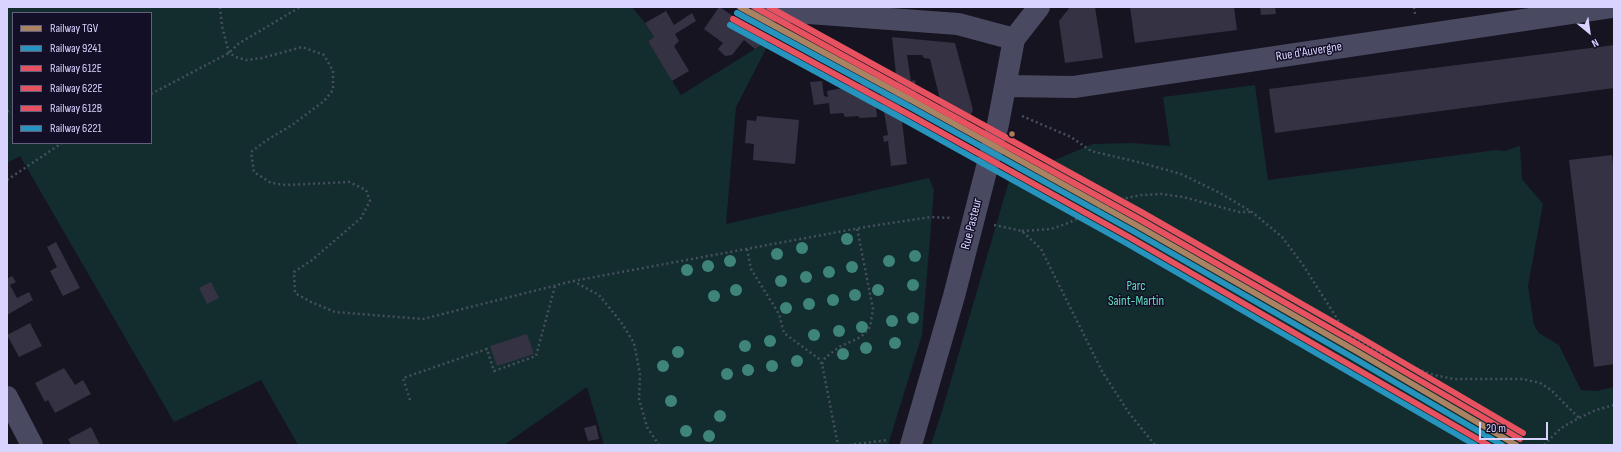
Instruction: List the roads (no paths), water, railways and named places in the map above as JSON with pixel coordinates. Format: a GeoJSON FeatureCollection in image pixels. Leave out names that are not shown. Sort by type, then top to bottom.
{"type":"FeatureCollection","features":[{"type":"Feature","properties":{"kind":"street"},"geometry":{"type":"LineString","coordinates":[[762,7],[768,10],[958,24],[1014,39]]}},
{"type":"Feature","properties":{"kind":"street","name":"Rue Pasteur"},"geometry":{"type":"LineString","coordinates":[[912,443],[954,296],[974,219],[1006,86],[1014,39],[1039,7]]}},
{"type":"Feature","properties":{"kind":"street","name":"Rue d'Auvergne"},"geometry":{"type":"LineString","coordinates":[[1006,86],[1074,88],[1611,7]]}},
{"type":"Feature","properties":{"kind":"street"},"geometry":{"type":"LineString","coordinates":[[7,397],[32,445]]}},
{"type":"Feature","properties":{"kind":"rail line","name":"TGV"},"geometry":{"type":"LineString","coordinates":[[740,7],[1136,225],[1516,445]]}},
{"type":"Feature","properties":{"kind":"rail line","name":"612E"},"geometry":{"type":"LineString","coordinates":[[755,7],[1139,219],[1520,439]]}},
{"type":"Feature","properties":{"kind":"rail line","name":"612B"},"geometry":{"type":"LineString","coordinates":[[769,7],[1143,213],[1523,433]]}},
{"type":"Feature","properties":{"kind":"rail line","name":"9241"},"geometry":{"type":"LineString","coordinates":[[737,13],[1133,231],[1502,445]]}},
{"type":"Feature","properties":{"kind":"rail line","name":"622E"},"geometry":{"type":"LineString","coordinates":[[733,19],[1129,237],[1488,445]]}},
{"type":"Feature","properties":{"kind":"rail line","name":"6221"},"geometry":{"type":"LineString","coordinates":[[730,25],[1126,243],[1475,445]]}},
{"type":"Feature","properties":{"kind":"park label","name":"Parc Saint-Martin"},"geometry":{"type":"Point","coordinates":[1136,294]}}]}
